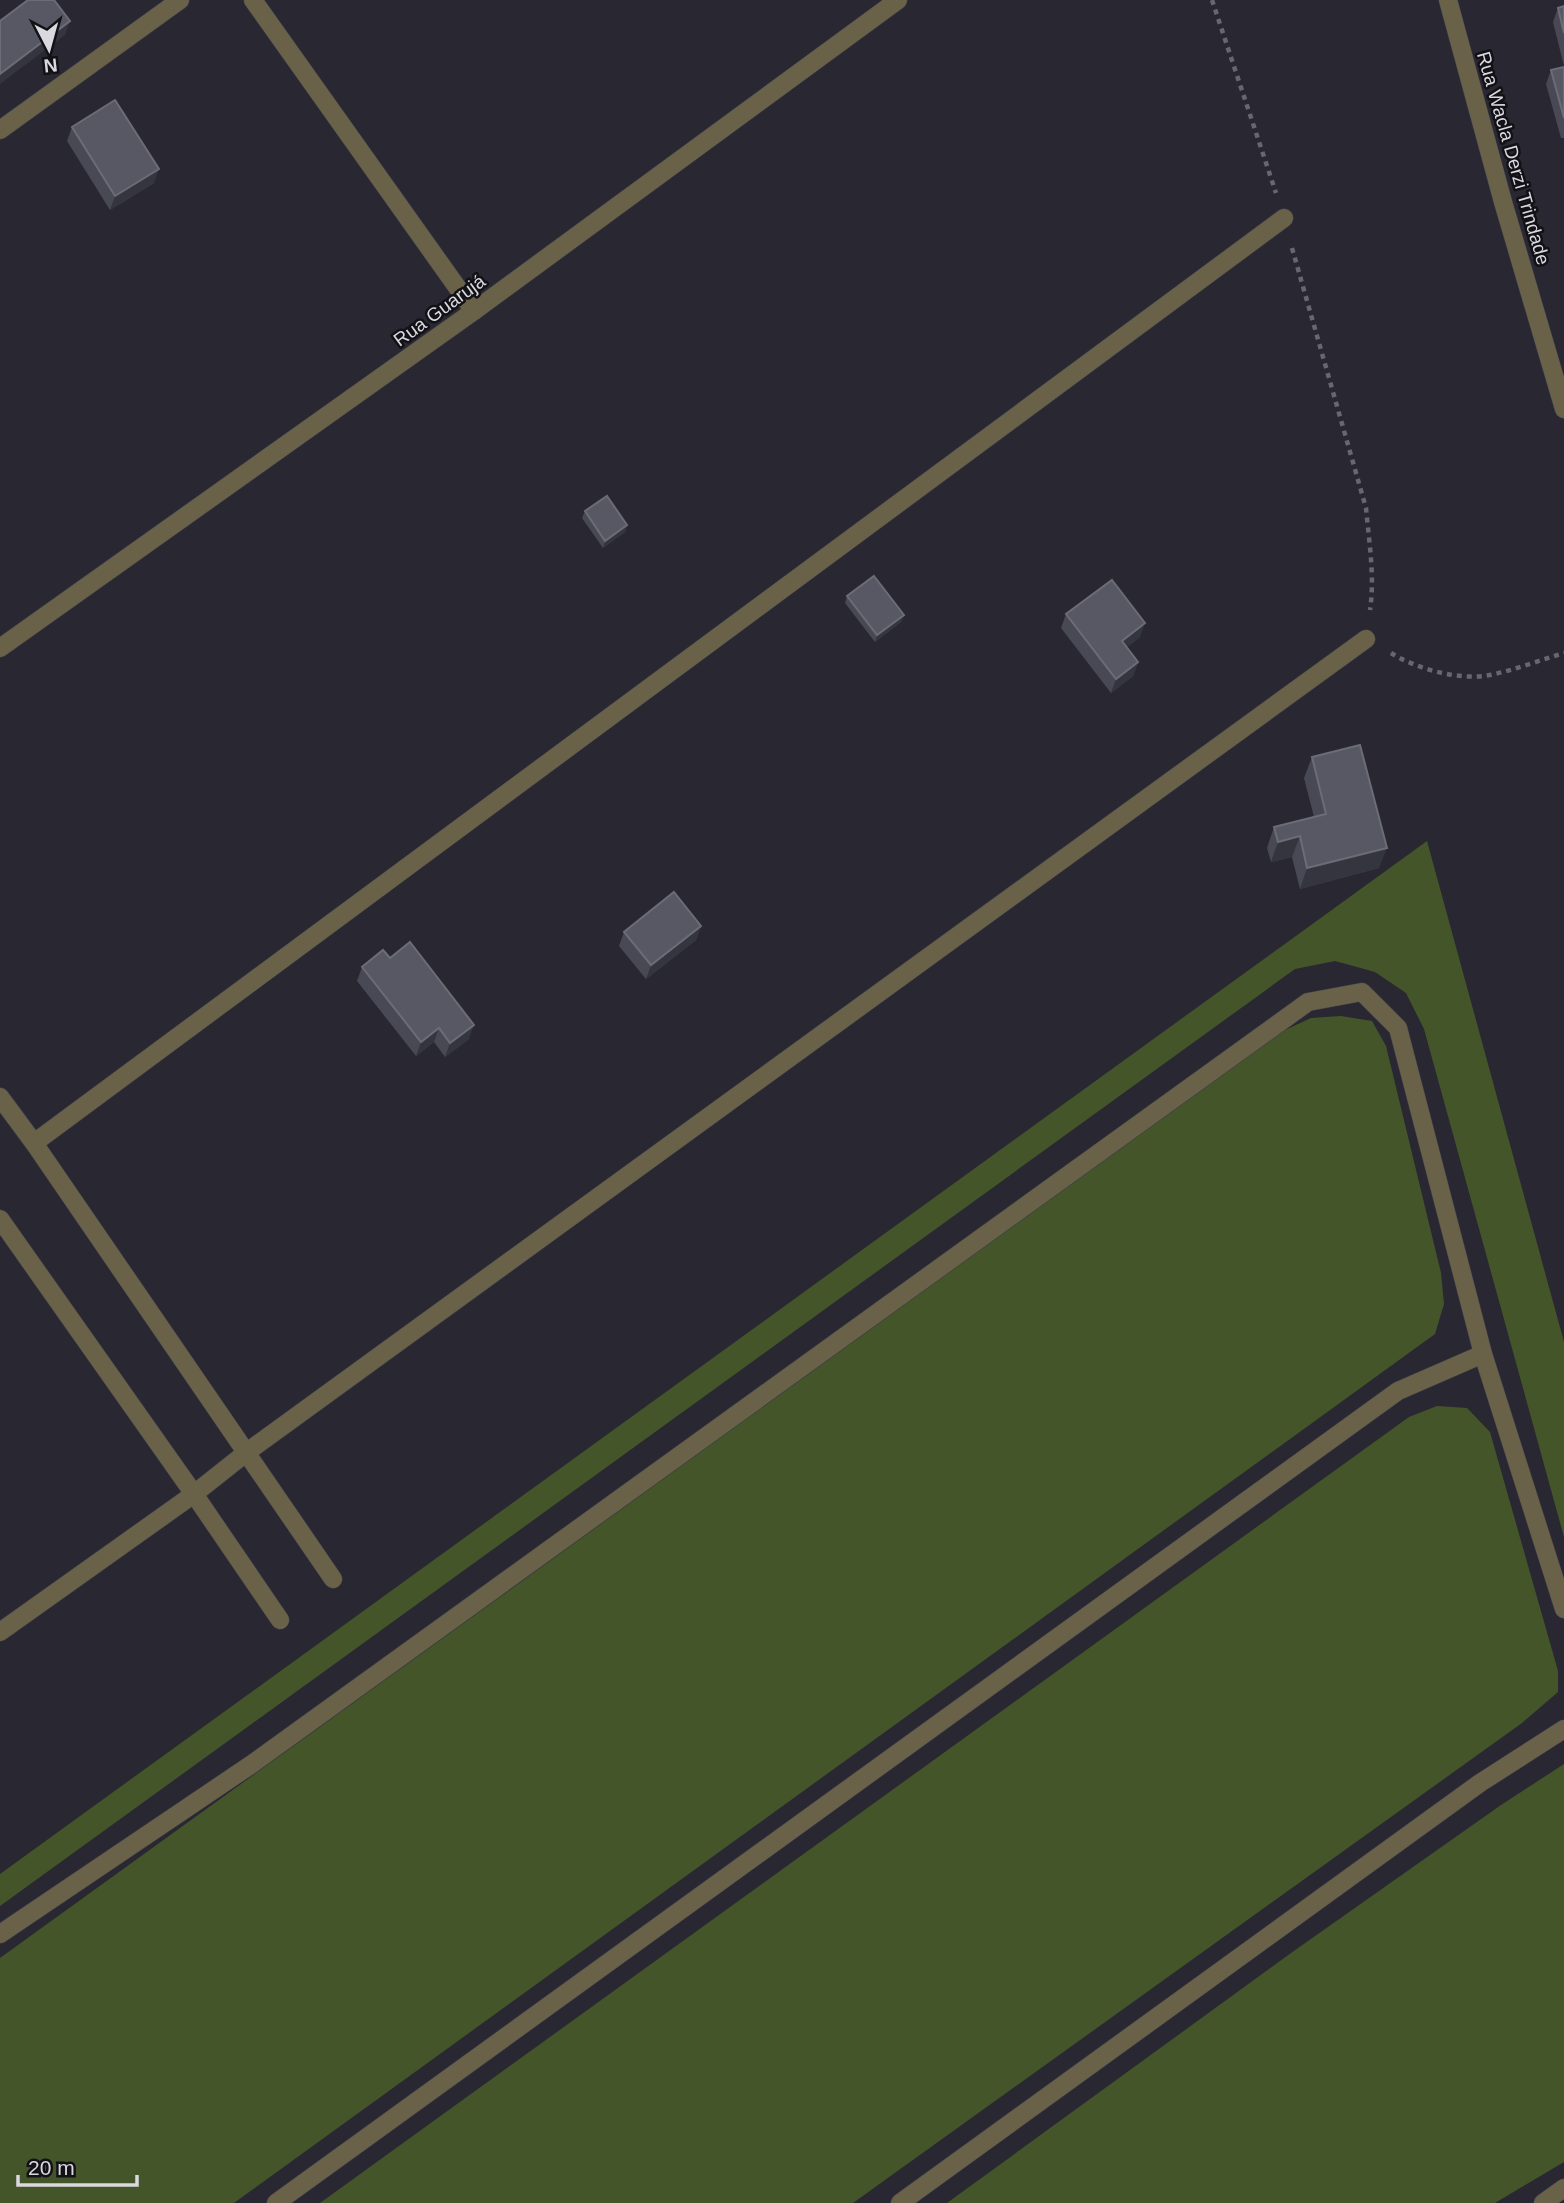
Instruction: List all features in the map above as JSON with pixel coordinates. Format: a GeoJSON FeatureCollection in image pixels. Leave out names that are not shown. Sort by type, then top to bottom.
{"type":"FeatureCollection","features":[{"type":"Feature","properties":{"kind":"street"},"geometry":{"type":"LineString","coordinates":[[0,130],[180,0]]}},
{"type":"Feature","properties":{"kind":"street"},"geometry":{"type":"LineString","coordinates":[[253,0],[474,311]]}},
{"type":"Feature","properties":{"kind":"street","name":"Rua Guarujá"},"geometry":{"type":"LineString","coordinates":[[0,648],[474,311],[898,0]]}},
{"type":"Feature","properties":{"kind":"street","name":"Rua Wacla Derzi Trindade"},"geometry":{"type":"LineString","coordinates":[[1448,0],[1503,202],[1564,409]]}},
{"type":"Feature","properties":{"kind":"street"},"geometry":{"type":"LineString","coordinates":[[34,1143],[1284,218]]}},
{"type":"Feature","properties":{"kind":"street"},"geometry":{"type":"LineString","coordinates":[[0,1632],[194,1494],[247,1452],[1366,639]]}},
{"type":"Feature","properties":{"kind":"street"},"geometry":{"type":"LineString","coordinates":[[0,1934],[252,1764],[1308,1002],[1362,992],[1398,1028],[1483,1354],[1564,1609]]}},
{"type":"Feature","properties":{"kind":"street"},"geometry":{"type":"LineString","coordinates":[[0,1097],[333,1578]]}},
{"type":"Feature","properties":{"kind":"street"},"geometry":{"type":"LineString","coordinates":[[0,1219],[280,1620]]}},
{"type":"Feature","properties":{"kind":"street"},"geometry":{"type":"LineString","coordinates":[[276,2203],[1398,1391],[1483,1354]]}},
{"type":"Feature","properties":{"kind":"street"},"geometry":{"type":"LineString","coordinates":[[900,2203],[1480,1783],[1564,1729]]}},
{"type":"Feature","properties":{"kind":"street"},"geometry":{"type":"LineString","coordinates":[[1543,2203],[1564,2188]]}},
{"type":"Feature","properties":{"kind":"path"},"geometry":{"type":"LineString","coordinates":[[1212,0],[1284,218],[1366,508],[1372,596],[1366,639],[1404,661],[1445,675],[1488,676],[1564,653]]}},
{"type":"Feature","properties":{"kind":"green space"},"geometry":{"type":"Polygon","coordinates":[[[1427,841],[1564,1342],[1564,1537],[1424,1029],[1406,993],[1375,972],[1335,961],[1295,969],[0,1906],[0,1874],[1427,841]]]}},
{"type":"Feature","properties":{"kind":"green space"},"geometry":{"type":"Polygon","coordinates":[[[1341,1016],[1372,1021],[1386,1046],[1441,1273],[1444,1304],[1435,1334],[234,2203],[0,2203],[0,1958],[1285,1030],[1311,1018],[1341,1016]]]}},
{"type":"Feature","properties":{"kind":"green space"},"geometry":{"type":"Polygon","coordinates":[[[1437,1406],[1467,1408],[1490,1432],[1558,1671],[1558,1692],[1522,1723],[853,2203],[320,2203],[1409,1417],[1437,1406]]]}},
{"type":"Feature","properties":{"kind":"green space"},"geometry":{"type":"Polygon","coordinates":[[[1564,1764],[1564,2162],[1495,2203],[947,2203],[1291,1953],[1501,1805],[1564,1764]]]}},
{"type":"Feature","properties":{"kind":"building"},"geometry":{"type":"Polygon","coordinates":[[[28,0],[54,0],[70,21],[0,74],[0,21],[28,0]]]}},
{"type":"Feature","properties":{"kind":"building"},"geometry":{"type":"Polygon","coordinates":[[[1564,6],[1564,33],[1558,8],[1564,6]]]}},
{"type":"Feature","properties":{"kind":"building"},"geometry":{"type":"Polygon","coordinates":[[[1564,67],[1564,118],[1551,70],[1564,67]]]}},
{"type":"Feature","properties":{"kind":"building"},"geometry":{"type":"Polygon","coordinates":[[[115,100],[159,169],[115,196],[72,127],[115,100]]]}},
{"type":"Feature","properties":{"kind":"building"},"geometry":{"type":"Polygon","coordinates":[[[607,496],[627,525],[605,541],[585,511],[607,496]]]}},
{"type":"Feature","properties":{"kind":"building"},"geometry":{"type":"Polygon","coordinates":[[[874,576],[904,615],[877,635],[847,596],[874,576]]]}},
{"type":"Feature","properties":{"kind":"building"},"geometry":{"type":"Polygon","coordinates":[[[1112,580],[1145,623],[1122,641],[1138,662],[1116,679],[1066,614],[1112,580]]]}},
{"type":"Feature","properties":{"kind":"building"},"geometry":{"type":"Polygon","coordinates":[[[1360,745],[1387,848],[1307,868],[1300,836],[1278,842],[1274,827],[1326,814],[1312,757],[1360,745]]]}},
{"type":"Feature","properties":{"kind":"building"},"geometry":{"type":"Polygon","coordinates":[[[674,892],[701,926],[651,965],[624,932],[674,892]]]}},
{"type":"Feature","properties":{"kind":"building"},"geometry":{"type":"Polygon","coordinates":[[[410,942],[474,1025],[450,1043],[439,1028],[421,1042],[362,967],[383,950],[390,958],[410,942]]]}}]}
